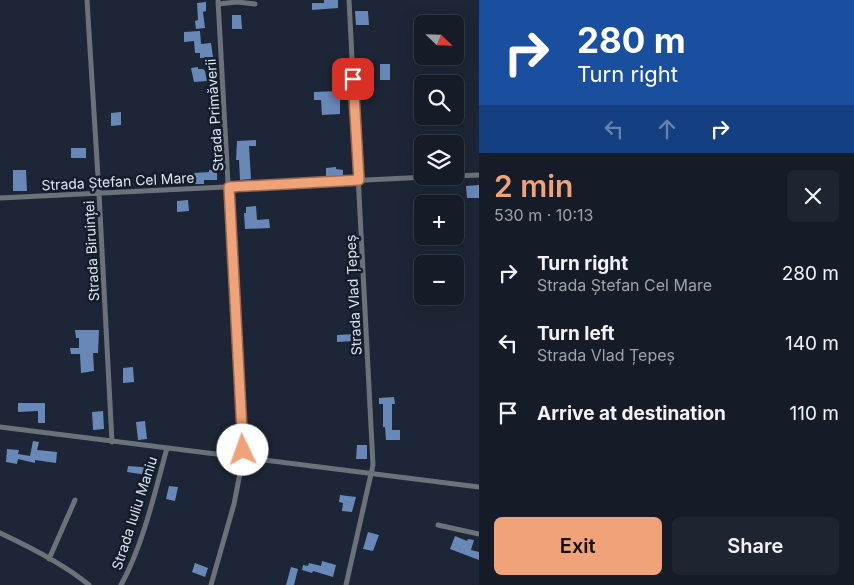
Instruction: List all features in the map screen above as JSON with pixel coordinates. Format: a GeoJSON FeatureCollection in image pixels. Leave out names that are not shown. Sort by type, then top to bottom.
{"type":"FeatureCollection","features":[{"type":"Feature","properties":{"kind":"street","name":"Strada Biruinței"},"geometry":{"type":"LineString","coordinates":[[87,0],[112,442]]}},
{"type":"Feature","properties":{"kind":"street","name":"Strada Vlad Țepeș"},"geometry":{"type":"LineString","coordinates":[[346,585],[373,465],[349,0]]}},
{"type":"Feature","properties":{"kind":"street"},"geometry":{"type":"LineString","coordinates":[[218,2],[255,4]]}},
{"type":"Feature","properties":{"kind":"street","name":"Strada Primăverii"},"geometry":{"type":"LineString","coordinates":[[211,585],[234,504],[243,458],[218,2]]}},
{"type":"Feature","properties":{"kind":"street"},"geometry":{"type":"LineString","coordinates":[[464,176],[479,175]]}},
{"type":"Feature","properties":{"kind":"street","name":"Strada Ștefan Cel Mare"},"geometry":{"type":"LineString","coordinates":[[0,198],[414,178]]}},
{"type":"Feature","properties":{"kind":"street"},"geometry":{"type":"LineString","coordinates":[[0,426],[112,442],[479,487]]}},
{"type":"Feature","properties":{"kind":"street","name":"Strada Iuliu Maniu"},"geometry":{"type":"LineString","coordinates":[[121,585],[133,559],[142,532],[166,448]]}},
{"type":"Feature","properties":{"kind":"street"},"geometry":{"type":"LineString","coordinates":[[49,559],[75,500]]}},
{"type":"Feature","properties":{"kind":"street"},"geometry":{"type":"LineString","coordinates":[[438,525],[479,534]]}},
{"type":"Feature","properties":{"kind":"street"},"geometry":{"type":"LineString","coordinates":[[0,533],[49,559],[81,578],[89,585]]}},
{"type":"Feature","properties":{"kind":"building"},"geometry":{"type":"Polygon","coordinates":[[[324,0],[338,0],[338,8],[312,10],[312,3],[324,3],[324,0]]]}},
{"type":"Feature","properties":{"kind":"building"},"geometry":{"type":"Polygon","coordinates":[[[206,2],[206,11],[203,12],[205,28],[196,29],[195,21],[198,20],[197,3],[206,2]]]}},
{"type":"Feature","properties":{"kind":"building"},"geometry":{"type":"Polygon","coordinates":[[[355,11],[368,11],[369,25],[356,25],[355,11]]]}},
{"type":"Feature","properties":{"kind":"building"},"geometry":{"type":"Polygon","coordinates":[[[232,15],[241,15],[242,29],[232,29],[232,15]]]}},
{"type":"Feature","properties":{"kind":"building"},"geometry":{"type":"Polygon","coordinates":[[[200,31],[201,44],[211,43],[213,57],[200,58],[200,53],[195,53],[194,41],[184,42],[184,32],[200,31]]]}},
{"type":"Feature","properties":{"kind":"building"},"geometry":{"type":"Polygon","coordinates":[[[380,64],[390,64],[390,80],[380,80],[380,64]]]}},
{"type":"Feature","properties":{"kind":"building"},"geometry":{"type":"Polygon","coordinates":[[[198,67],[198,69],[205,71],[207,81],[194,82],[191,68],[198,67]]]}},
{"type":"Feature","properties":{"kind":"building"},"geometry":{"type":"Polygon","coordinates":[[[340,91],[340,114],[322,115],[321,100],[314,100],[314,92],[340,91]]]}},
{"type":"Feature","properties":{"kind":"building"},"geometry":{"type":"Polygon","coordinates":[[[121,112],[121,125],[111,126],[111,113],[121,112]]]}},
{"type":"Feature","properties":{"kind":"building"},"geometry":{"type":"Polygon","coordinates":[[[256,140],[256,146],[249,146],[251,179],[240,180],[239,160],[236,160],[237,141],[256,140]]]}},
{"type":"Feature","properties":{"kind":"building"},"geometry":{"type":"Polygon","coordinates":[[[71,148],[86,148],[86,158],[71,158],[71,148]]]}},
{"type":"Feature","properties":{"kind":"building"},"geometry":{"type":"Polygon","coordinates":[[[336,167],[336,169],[343,170],[343,176],[326,177],[326,168],[336,167]]]}},
{"type":"Feature","properties":{"kind":"building"},"geometry":{"type":"Polygon","coordinates":[[[13,170],[26,170],[27,191],[13,191],[13,170]]]}},
{"type":"Feature","properties":{"kind":"building"},"geometry":{"type":"Polygon","coordinates":[[[209,170],[217,170],[217,180],[204,180],[204,184],[195,184],[194,173],[209,172],[209,170]]]}},
{"type":"Feature","properties":{"kind":"building"},"geometry":{"type":"Polygon","coordinates":[[[479,185],[479,198],[467,198],[466,186],[479,185]]]}},
{"type":"Feature","properties":{"kind":"building"},"geometry":{"type":"Polygon","coordinates":[[[188,200],[189,211],[177,212],[177,201],[188,200]]]}},
{"type":"Feature","properties":{"kind":"building"},"geometry":{"type":"Polygon","coordinates":[[[256,206],[257,220],[269,219],[270,228],[245,229],[244,213],[246,213],[246,207],[256,206]]]}},
{"type":"Feature","properties":{"kind":"building"},"geometry":{"type":"Polygon","coordinates":[[[75,330],[99,330],[98,353],[93,353],[94,371],[81,373],[80,354],[71,354],[70,348],[79,348],[79,338],[76,338],[75,330]]]}},
{"type":"Feature","properties":{"kind":"building"},"geometry":{"type":"Polygon","coordinates":[[[355,334],[355,341],[337,342],[337,335],[355,334]]]}},
{"type":"Feature","properties":{"kind":"building"},"geometry":{"type":"Polygon","coordinates":[[[133,367],[134,382],[123,383],[123,368],[133,367]]]}},
{"type":"Feature","properties":{"kind":"building"},"geometry":{"type":"Polygon","coordinates":[[[394,397],[395,404],[392,404],[392,430],[400,430],[400,440],[386,440],[385,427],[383,427],[383,404],[379,404],[379,398],[394,397]]]}},
{"type":"Feature","properties":{"kind":"building"},"geometry":{"type":"Polygon","coordinates":[[[18,403],[45,403],[45,423],[38,423],[38,411],[18,412],[18,403]]]}},
{"type":"Feature","properties":{"kind":"building"},"geometry":{"type":"Polygon","coordinates":[[[103,411],[104,429],[93,430],[92,412],[103,411]]]}},
{"type":"Feature","properties":{"kind":"building"},"geometry":{"type":"Polygon","coordinates":[[[145,421],[147,439],[138,440],[136,422],[145,421]]]}},
{"type":"Feature","properties":{"kind":"building"},"geometry":{"type":"Polygon","coordinates":[[[33,441],[39,442],[37,450],[57,452],[56,463],[35,460],[35,463],[18,459],[17,464],[6,462],[7,449],[19,450],[18,454],[30,456],[33,441]]]}},
{"type":"Feature","properties":{"kind":"building"},"geometry":{"type":"Polygon","coordinates":[[[357,445],[367,445],[367,459],[356,459],[357,445]]]}},
{"type":"Feature","properties":{"kind":"building"},"geometry":{"type":"Polygon","coordinates":[[[128,466],[154,468],[153,476],[127,472],[128,466]]]}},
{"type":"Feature","properties":{"kind":"building"},"geometry":{"type":"Polygon","coordinates":[[[169,486],[178,487],[175,501],[166,499],[169,486]]]}},
{"type":"Feature","properties":{"kind":"building"},"geometry":{"type":"Polygon","coordinates":[[[340,495],[356,497],[352,512],[342,511],[343,503],[339,502],[340,495]]]}},
{"type":"Feature","properties":{"kind":"building"},"geometry":{"type":"Polygon","coordinates":[[[368,532],[379,535],[373,551],[363,549],[368,532]]]}},
{"type":"Feature","properties":{"kind":"building"},"geometry":{"type":"Polygon","coordinates":[[[455,536],[467,541],[468,539],[474,540],[471,550],[479,552],[479,560],[450,549],[455,536]]]}},
{"type":"Feature","properties":{"kind":"building"},"geometry":{"type":"Polygon","coordinates":[[[322,561],[336,565],[333,577],[302,570],[303,565],[308,566],[309,563],[321,566],[322,561]]]}},
{"type":"Feature","properties":{"kind":"building"},"geometry":{"type":"Polygon","coordinates":[[[195,563],[208,568],[205,577],[192,572],[195,563]]]}},
{"type":"Feature","properties":{"kind":"building"},"geometry":{"type":"Polygon","coordinates":[[[291,567],[298,569],[294,585],[286,585],[291,567]]]}},
{"type":"Feature","properties":{"kind":"route"},"geometry":{"type":"LineString","coordinates":[[243,450],[229,187],[359,180],[353,79]]}}]}
